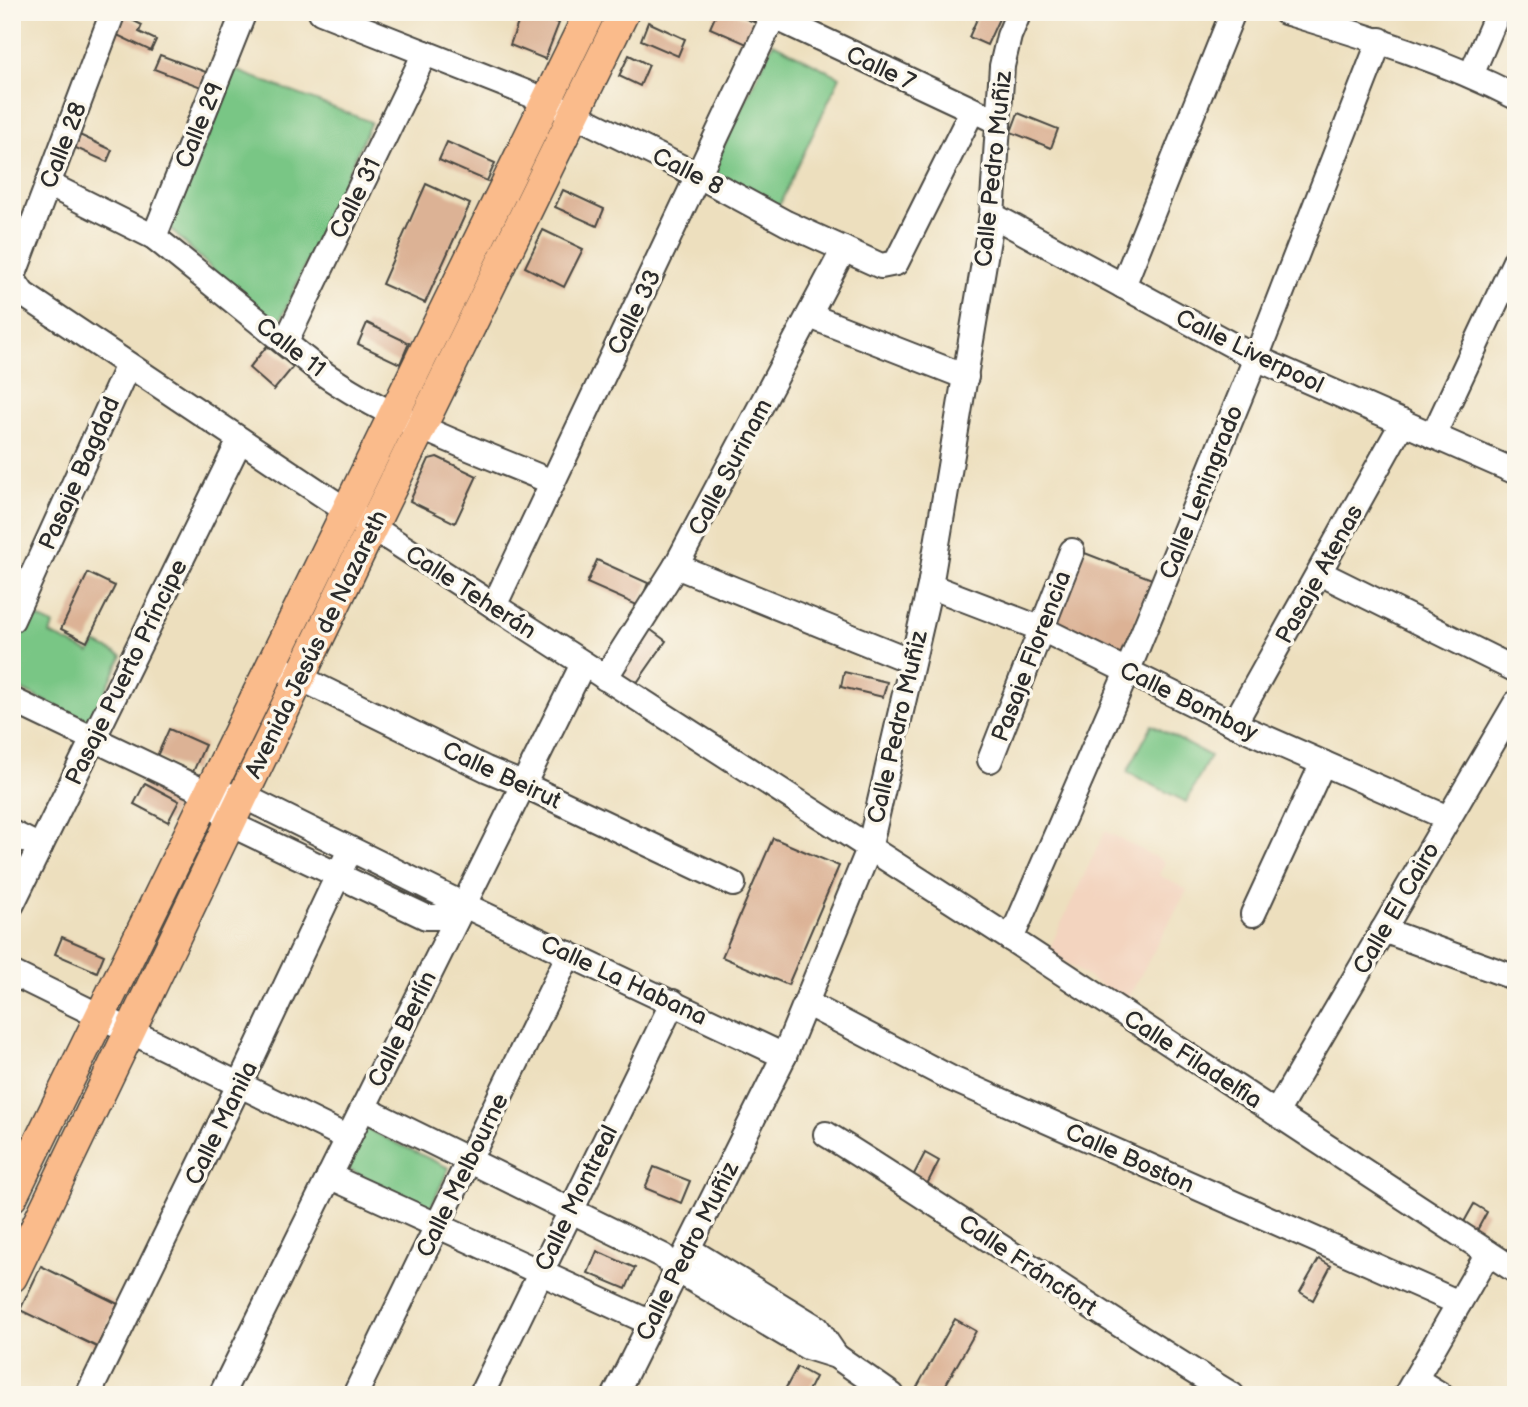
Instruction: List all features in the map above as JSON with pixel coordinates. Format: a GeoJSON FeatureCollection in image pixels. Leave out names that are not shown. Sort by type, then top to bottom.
{"type":"FeatureCollection","features":[{"type":"Feature","properties":{"kind":"main road","name":"Avenida Jesús de Nazareth"},"geometry":{"type":"LineString","coordinates":[[14,1194],[590,12]]}},
{"type":"Feature","properties":{"kind":"main road","name":"Avenida Jesús de Nazareth"},"geometry":{"type":"LineString","coordinates":[[12,1276],[624,12]]}},
{"type":"Feature","properties":{"kind":"main road"},"geometry":{"type":"LineString","coordinates":[[14,1194],[46,1207]]}},
{"type":"Feature","properties":{"kind":"street","name":"Calle 28"},"geometry":{"type":"LineString","coordinates":[[12,278],[113,12]]}},
{"type":"Feature","properties":{"kind":"street","name":"Calle 29"},"geometry":{"type":"LineString","coordinates":[[154,237],[244,12]]}},
{"type":"Feature","properties":{"kind":"street","name":"Calle 8"},"geometry":{"type":"LineString","coordinates":[[321,12],[547,101],[699,176],[786,223],[881,266],[896,263],[972,111]]}},
{"type":"Feature","properties":{"kind":"street","name":"Calle Pedro Muñiz"},"geometry":{"type":"LineString","coordinates":[[619,1393],[784,1056],[869,849],[930,586],[992,215],[1002,66],[1009,36],[1019,12]]}},
{"type":"Feature","properties":{"kind":"street"},"geometry":{"type":"LineString","coordinates":[[1123,286],[1233,12]]}},
{"type":"Feature","properties":{"kind":"street"},"geometry":{"type":"LineString","coordinates":[[1285,12],[1380,40],[1471,75],[1516,97]]}},
{"type":"Feature","properties":{"kind":"street"},"geometry":{"type":"LineString","coordinates":[[1471,75],[1498,12]]}},
{"type":"Feature","properties":{"kind":"street","name":"Calle 7"},"geometry":{"type":"LineString","coordinates":[[769,15],[972,111],[999,121]]}},
{"type":"Feature","properties":{"kind":"street","name":"Calle 33"},"geometry":{"type":"LineString","coordinates":[[494,606],[699,176],[769,15]]}},
{"type":"Feature","properties":{"kind":"street","name":"Calle Leningrado"},"geometry":{"type":"LineString","coordinates":[[1012,939],[1127,672],[1256,358],[1380,40]]}},
{"type":"Feature","properties":{"kind":"street","name":"Calle 31"},"geometry":{"type":"LineString","coordinates":[[285,343],[425,52]]}},
{"type":"Feature","properties":{"kind":"street","name":"Calle 11"},"geometry":{"type":"LineString","coordinates":[[48,184],[154,237],[348,391],[421,427],[552,482]]}},
{"type":"Feature","properties":{"kind":"street","name":"Calle Liverpool"},"geometry":{"type":"LineString","coordinates":[[992,215],[1256,358],[1516,472]]}},
{"type":"Feature","properties":{"kind":"street","name":"Calle Surinam"},"geometry":{"type":"LineString","coordinates":[[605,678],[677,566],[844,249]]}},
{"type":"Feature","properties":{"kind":"street"},"geometry":{"type":"LineString","coordinates":[[1433,436],[1513,271]]}},
{"type":"Feature","properties":{"kind":"street","name":"Calle Teherán"},"geometry":{"type":"LineString","coordinates":[[12,278],[23,294],[347,512],[869,849]]}},
{"type":"Feature","properties":{"kind":"street"},"geometry":{"type":"LineString","coordinates":[[810,316],[967,377]]}},
{"type":"Feature","properties":{"kind":"street","name":"Pasaje Bagdad"},"geometry":{"type":"LineString","coordinates":[[12,620],[128,365]]}},
{"type":"Feature","properties":{"kind":"street","name":"Pasaje Atenas"},"geometry":{"type":"LineString","coordinates":[[1234,724],[1403,422]]}},
{"type":"Feature","properties":{"kind":"street","name":"Pasaje Puerto Príncipe"},"geometry":{"type":"LineString","coordinates":[[12,904],[240,440]]}},
{"type":"Feature","properties":{"kind":"street","name":"Pasaje Florencia"},"geometry":{"type":"LineString","coordinates":[[990,760],[1072,551]]}},
{"type":"Feature","properties":{"kind":"street"},"geometry":{"type":"LineString","coordinates":[[677,566],[911,661]]}},
{"type":"Feature","properties":{"kind":"street"},"geometry":{"type":"LineString","coordinates":[[1320,572],[1516,670]]}},
{"type":"Feature","properties":{"kind":"street","name":"Calle Bombay"},"geometry":{"type":"LineString","coordinates":[[930,586],[1042,629],[1234,724],[1448,818]]}},
{"type":"Feature","properties":{"kind":"street","name":"Calle Beirut"},"geometry":{"type":"LineString","coordinates":[[272,664],[485,769],[522,783],[733,884]]}},
{"type":"Feature","properties":{"kind":"street","name":"Calle Berlín"},"geometry":{"type":"LineString","coordinates":[[223,1394],[583,664]]}},
{"type":"Feature","properties":{"kind":"street","name":"Calle La Habana"},"geometry":{"type":"LineString","coordinates":[[12,700],[209,793],[243,796],[464,905],[784,1056]]}},
{"type":"Feature","properties":{"kind":"street","name":"Calle El Cairo"},"geometry":{"type":"LineString","coordinates":[[1276,1113],[1516,703]]}},
{"type":"Feature","properties":{"kind":"street"},"geometry":{"type":"LineString","coordinates":[[1253,914],[1323,763]]}},
{"type":"Feature","properties":{"kind":"street"},"geometry":{"type":"LineString","coordinates":[[209,793],[230,824],[426,917],[441,917],[464,905]]}},
{"type":"Feature","properties":{"kind":"street"},"geometry":{"type":"LineString","coordinates":[[12,833],[40,847]]}},
{"type":"Feature","properties":{"kind":"street","name":"Calle Manila"},"geometry":{"type":"LineString","coordinates":[[88,1395],[350,849]]}},
{"type":"Feature","properties":{"kind":"street","name":"Calle Filadelfia"},"geometry":{"type":"LineString","coordinates":[[869,849],[1012,939],[1516,1271]]}},
{"type":"Feature","properties":{"kind":"street"},"geometry":{"type":"LineString","coordinates":[[1383,930],[1516,978]]}},
{"type":"Feature","properties":{"kind":"street","name":"Calle Melbourne"},"geometry":{"type":"LineString","coordinates":[[355,1395],[569,954]]}},
{"type":"Feature","properties":{"kind":"street"},"geometry":{"type":"LineString","coordinates":[[12,973],[348,1138]]}},
{"type":"Feature","properties":{"kind":"street","name":"Calle Montreal"},"geometry":{"type":"LineString","coordinates":[[481,1395],[569,1210],[673,1002]]}},
{"type":"Feature","properties":{"kind":"street","name":"Calle Boston"},"geometry":{"type":"LineString","coordinates":[[806,1003],[950,1078],[1459,1303]]}},
{"type":"Feature","properties":{"kind":"street"},"geometry":{"type":"LineString","coordinates":[[363,1108],[663,1256],[682,1260],[807,1347],[836,1356],[880,1391]]}},
{"type":"Feature","properties":{"kind":"street","name":"Calle Fráncfort"},"geometry":{"type":"LineString","coordinates":[[826,1134],[901,1180],[1148,1345],[1232,1395]]}},
{"type":"Feature","properties":{"kind":"street"},"geometry":{"type":"LineString","coordinates":[[329,1176],[651,1323]]}},
{"type":"Feature","properties":{"kind":"street"},"geometry":{"type":"LineString","coordinates":[[1441,1395],[1411,1387],[1488,1253]]}},
{"type":"Feature","properties":{"kind":"shaded area"},"geometry":{"type":"Polygon","coordinates":[[[1105,831],[1165,862],[1159,875],[1187,890],[1126,1002],[1048,951],[1105,831]]]}},
{"type":"Feature","properties":{"kind":"green space"},"geometry":{"type":"Polygon","coordinates":[[[773,43],[840,77],[776,212],[707,181],[773,43]]]}},
{"type":"Feature","properties":{"kind":"green space"},"geometry":{"type":"Polygon","coordinates":[[[235,70],[371,122],[276,330],[169,228],[235,70]]]}},
{"type":"Feature","properties":{"kind":"green space"},"geometry":{"type":"Polygon","coordinates":[[[26,612],[53,625],[50,634],[90,653],[96,643],[122,656],[90,723],[12,685],[12,641],[26,612]]]}},
{"type":"Feature","properties":{"kind":"green space"},"geometry":{"type":"Polygon","coordinates":[[[1152,725],[1210,756],[1186,802],[1127,772],[1152,725]]]}},
{"type":"Feature","properties":{"kind":"green space"},"geometry":{"type":"Polygon","coordinates":[[[363,1127],[449,1168],[430,1209],[344,1167],[363,1127]]]}},
{"type":"Feature","properties":{"kind":"building"},"geometry":{"type":"Polygon","coordinates":[[[522,12],[531,12],[559,23],[545,59],[510,45],[522,12]]]}},
{"type":"Feature","properties":{"kind":"building"},"geometry":{"type":"Polygon","coordinates":[[[717,12],[731,12],[765,27],[756,48],[710,28],[717,12]]]}},
{"type":"Feature","properties":{"kind":"building"},"geometry":{"type":"Polygon","coordinates":[[[980,12],[1002,12],[987,45],[969,37],[980,12]]]}},
{"type":"Feature","properties":{"kind":"building"},"geometry":{"type":"Polygon","coordinates":[[[124,16],[142,25],[139,32],[156,40],[151,51],[115,34],[124,16]]]}},
{"type":"Feature","properties":{"kind":"building"},"geometry":{"type":"Polygon","coordinates":[[[648,22],[685,39],[678,56],[641,40],[648,22]]]}},
{"type":"Feature","properties":{"kind":"building"},"geometry":{"type":"Polygon","coordinates":[[[160,55],[206,72],[201,87],[154,69],[160,55]]]}},
{"type":"Feature","properties":{"kind":"building"},"geometry":{"type":"Polygon","coordinates":[[[629,55],[649,65],[640,86],[619,76],[629,55]]]}},
{"type":"Feature","properties":{"kind":"building"},"geometry":{"type":"Polygon","coordinates":[[[1018,113],[1058,129],[1051,148],[1011,132],[1018,113]]]}},
{"type":"Feature","properties":{"kind":"building"},"geometry":{"type":"Polygon","coordinates":[[[73,132],[112,150],[107,162],[67,144],[73,132]]]}},
{"type":"Feature","properties":{"kind":"building"},"geometry":{"type":"Polygon","coordinates":[[[447,142],[495,163],[487,181],[439,160],[447,142]]]}},
{"type":"Feature","properties":{"kind":"building"},"geometry":{"type":"Polygon","coordinates":[[[426,184],[470,204],[425,303],[382,284],[426,184]]]}},
{"type":"Feature","properties":{"kind":"building"},"geometry":{"type":"Polygon","coordinates":[[[563,190],[604,209],[597,226],[555,207],[563,190]]]}},
{"type":"Feature","properties":{"kind":"building"},"geometry":{"type":"Polygon","coordinates":[[[543,230],[583,249],[564,287],[525,267],[543,230]]]}},
{"type":"Feature","properties":{"kind":"building"},"geometry":{"type":"Polygon","coordinates":[[[367,323],[409,343],[400,364],[358,344],[367,323]]]}},
{"type":"Feature","properties":{"kind":"building"},"geometry":{"type":"Polygon","coordinates":[[[267,346],[293,367],[274,390],[249,368],[267,346]]]}},
{"type":"Feature","properties":{"kind":"building"},"geometry":{"type":"Polygon","coordinates":[[[437,457],[477,476],[455,523],[410,501],[429,459],[437,457]]]}},
{"type":"Feature","properties":{"kind":"building"},"geometry":{"type":"Polygon","coordinates":[[[1077,550],[1152,579],[1123,652],[1112,656],[1052,628],[1077,550]]]}},
{"type":"Feature","properties":{"kind":"building"},"geometry":{"type":"Polygon","coordinates":[[[597,560],[648,583],[639,606],[587,583],[597,560]]]}},
{"type":"Feature","properties":{"kind":"building"},"geometry":{"type":"Polygon","coordinates":[[[88,573],[115,586],[87,642],[61,629],[88,573]]]}},
{"type":"Feature","properties":{"kind":"building"},"geometry":{"type":"Polygon","coordinates":[[[647,627],[666,641],[636,684],[621,674],[647,627]]]}},
{"type":"Feature","properties":{"kind":"building"},"geometry":{"type":"Polygon","coordinates":[[[844,672],[887,682],[883,697],[841,687],[844,672]]]}},
{"type":"Feature","properties":{"kind":"building"},"geometry":{"type":"Polygon","coordinates":[[[169,729],[205,745],[193,772],[157,756],[169,729]]]}},
{"type":"Feature","properties":{"kind":"building"},"geometry":{"type":"Polygon","coordinates":[[[145,783],[179,801],[168,822],[134,804],[145,783]]]}},
{"type":"Feature","properties":{"kind":"building"},"geometry":{"type":"Polygon","coordinates":[[[773,838],[839,866],[788,985],[722,957],[773,838]]]}},
{"type":"Feature","properties":{"kind":"building"},"geometry":{"type":"Polygon","coordinates":[[[62,937],[104,955],[97,972],[55,954],[62,937]]]}},
{"type":"Feature","properties":{"kind":"building"},"geometry":{"type":"Polygon","coordinates":[[[925,1153],[939,1161],[924,1190],[912,1178],[925,1153]]]}},
{"type":"Feature","properties":{"kind":"building"},"geometry":{"type":"Polygon","coordinates":[[[654,1167],[690,1181],[681,1203],[645,1188],[654,1167]]]}},
{"type":"Feature","properties":{"kind":"building"},"geometry":{"type":"Polygon","coordinates":[[[1474,1204],[1487,1212],[1474,1236],[1460,1229],[1474,1204]]]}},
{"type":"Feature","properties":{"kind":"building"},"geometry":{"type":"Polygon","coordinates":[[[597,1251],[635,1268],[626,1289],[588,1273],[597,1251]]]}},
{"type":"Feature","properties":{"kind":"building"},"geometry":{"type":"Polygon","coordinates":[[[1319,1259],[1331,1266],[1313,1300],[1300,1292],[1319,1259]]]}},
{"type":"Feature","properties":{"kind":"building"},"geometry":{"type":"Polygon","coordinates":[[[41,1266],[118,1304],[97,1347],[20,1310],[41,1266]]]}},
{"type":"Feature","properties":{"kind":"building"},"geometry":{"type":"Polygon","coordinates":[[[955,1319],[976,1331],[940,1395],[931,1395],[917,1387],[955,1319]]]}},
{"type":"Feature","properties":{"kind":"building"},"geometry":{"type":"Polygon","coordinates":[[[797,1367],[815,1377],[806,1395],[782,1395],[797,1367]]]}}]}
